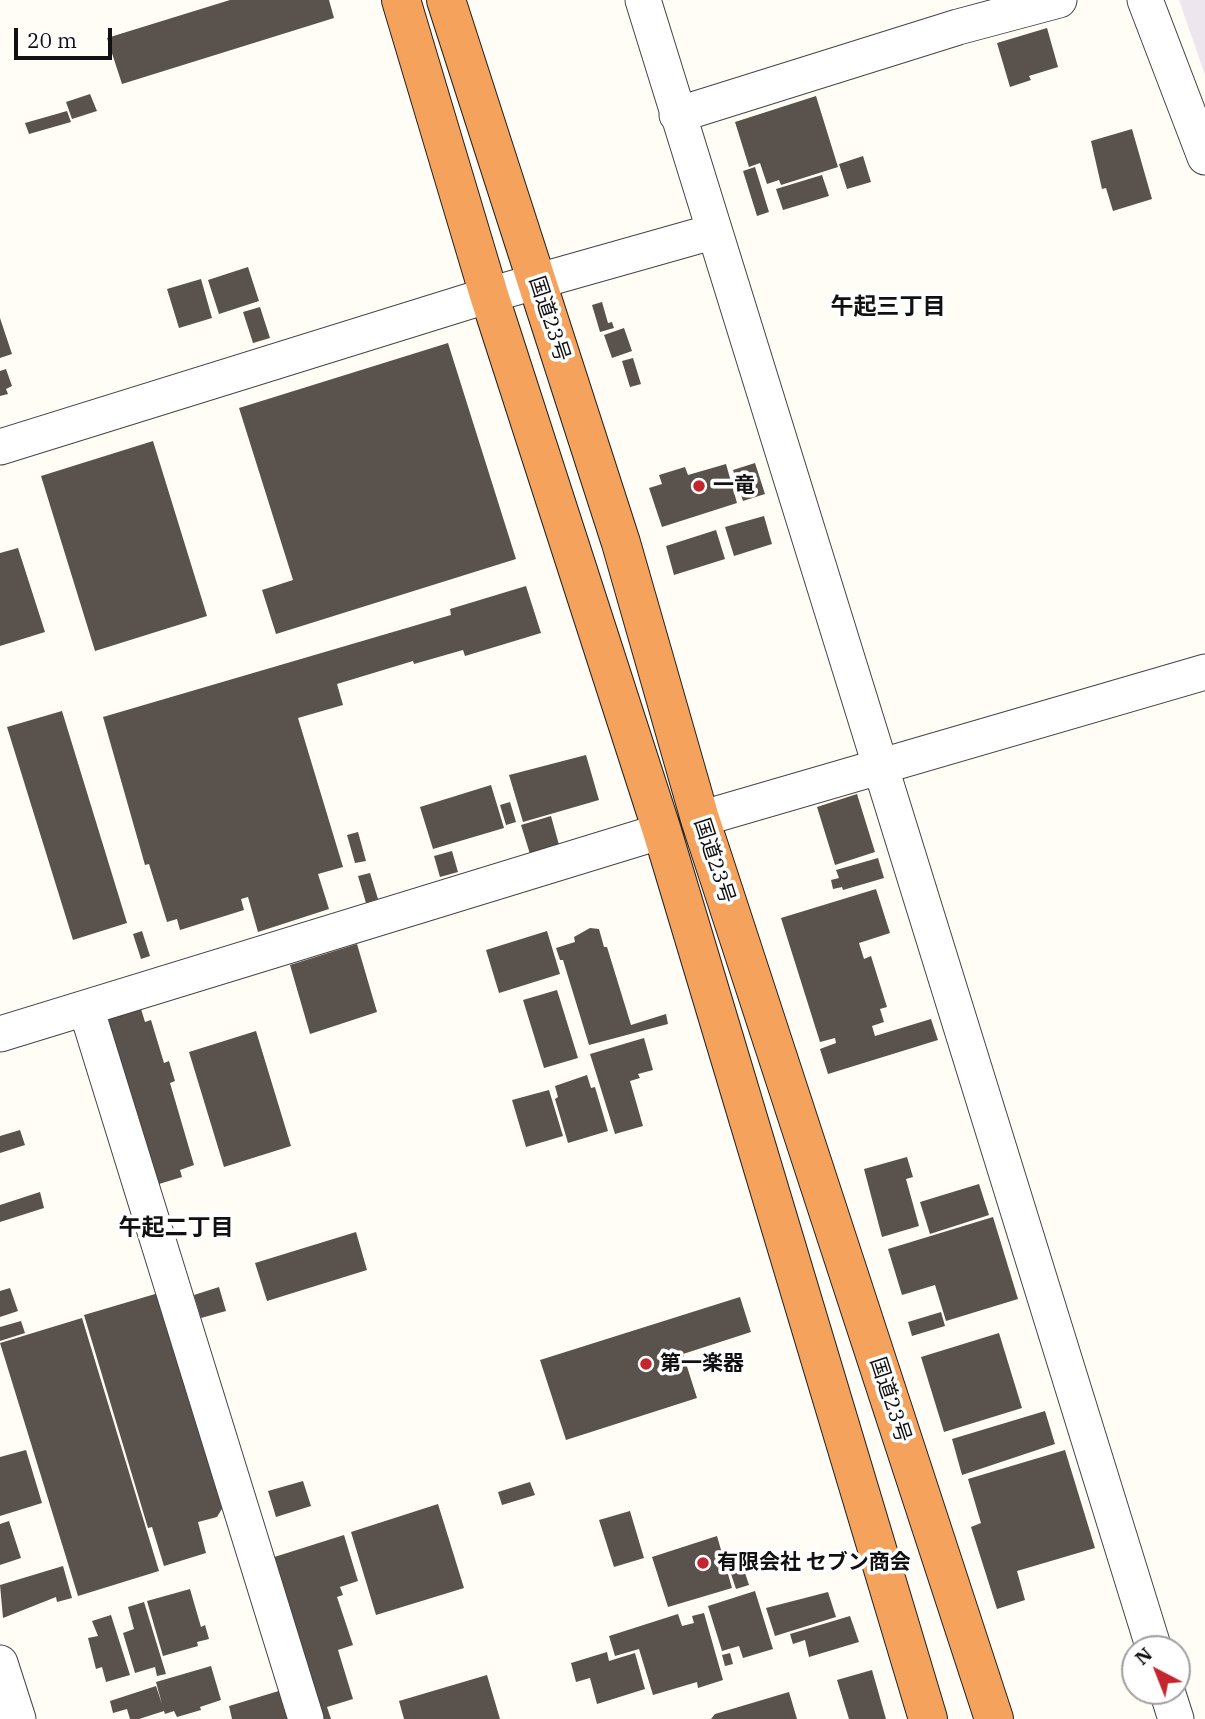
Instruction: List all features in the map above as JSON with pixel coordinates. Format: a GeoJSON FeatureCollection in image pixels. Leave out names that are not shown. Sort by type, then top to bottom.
{"type":"FeatureCollection","features":[{"type":"Feature","properties":{"kind":"highway","name":"国道23号"},"geometry":{"type":"LineString","coordinates":[[401,0],[489,295],[662,831],[928,1719]]}},
{"type":"Feature","properties":{"kind":"highway","name":"国道23号"},"geometry":{"type":"LineString","coordinates":[[446,0],[621,543],[700,819],[995,1719]]}},
{"type":"Feature","properties":{"kind":"street"},"geometry":{"type":"LineString","coordinates":[[643,0],[878,768],[1150,1635]]}},
{"type":"Feature","properties":{"kind":"street"},"geometry":{"type":"LineString","coordinates":[[677,115],[958,27],[1059,0]]}},
{"type":"Feature","properties":{"kind":"street"},"geometry":{"type":"LineString","coordinates":[[1144,0],[1205,157]]}},
{"type":"Feature","properties":{"kind":"street"},"geometry":{"type":"LineString","coordinates":[[0,447],[489,295],[712,232]]}},
{"type":"Feature","properties":{"kind":"street"},"geometry":{"type":"LineString","coordinates":[[700,819],[1205,671]]}},
{"type":"Feature","properties":{"kind":"street"},"geometry":{"type":"LineString","coordinates":[[0,1034],[662,831]]}},
{"type":"Feature","properties":{"kind":"street"},"geometry":{"type":"LineString","coordinates":[[86,1008],[306,1719]]}},
{"type":"Feature","properties":{"kind":"street"},"geometry":{"type":"LineString","coordinates":[[0,1663],[18,1719]]}},
{"type":"Feature","properties":{"kind":"shaded area"},"geometry":{"type":"Polygon","coordinates":[[[1179,0],[1205,0],[1205,75],[1179,0]]]}},
{"type":"Feature","properties":{"kind":"building"},"geometry":{"type":"Polygon","coordinates":[[[230,0],[329,0],[334,18],[122,84],[107,38],[230,0]]]}},
{"type":"Feature","properties":{"kind":"building"},"geometry":{"type":"Polygon","coordinates":[[[1047,28],[1058,67],[1029,76],[1031,80],[1010,87],[997,43],[1047,28]]]}},
{"type":"Feature","properties":{"kind":"building"},"geometry":{"type":"Polygon","coordinates":[[[90,94],[97,111],[72,119],[66,102],[90,94]]]}},
{"type":"Feature","properties":{"kind":"building"},"geometry":{"type":"Polygon","coordinates":[[[816,96],[838,167],[781,185],[779,180],[767,184],[760,163],[749,167],[735,122],[816,96]]]}},
{"type":"Feature","properties":{"kind":"building"},"geometry":{"type":"Polygon","coordinates":[[[67,111],[71,122],[29,134],[25,123],[67,111]]]}},
{"type":"Feature","properties":{"kind":"building"},"geometry":{"type":"Polygon","coordinates":[[[1132,129],[1152,199],[1113,211],[1106,188],[1102,189],[1091,141],[1132,129]]]}},
{"type":"Feature","properties":{"kind":"building"},"geometry":{"type":"Polygon","coordinates":[[[863,156],[871,182],[847,189],[839,164],[863,156]]]}},
{"type":"Feature","properties":{"kind":"building"},"geometry":{"type":"Polygon","coordinates":[[[755,167],[769,212],[757,216],[743,171],[755,167]]]}},
{"type":"Feature","properties":{"kind":"building"},"geometry":{"type":"Polygon","coordinates":[[[822,175],[829,196],[783,210],[776,189],[822,175]]]}},
{"type":"Feature","properties":{"kind":"building"},"geometry":{"type":"Polygon","coordinates":[[[248,267],[259,301],[219,314],[208,280],[248,267]]]}},
{"type":"Feature","properties":{"kind":"building"},"geometry":{"type":"Polygon","coordinates":[[[201,279],[212,318],[179,328],[167,289],[201,279]]]}},
{"type":"Feature","properties":{"kind":"building"},"geometry":{"type":"Polygon","coordinates":[[[602,302],[608,323],[612,322],[614,328],[600,332],[592,305],[602,302]]]}},
{"type":"Feature","properties":{"kind":"building"},"geometry":{"type":"Polygon","coordinates":[[[260,307],[270,338],[253,343],[243,312],[260,307]]]}},
{"type":"Feature","properties":{"kind":"building"},"geometry":{"type":"Polygon","coordinates":[[[0,318],[12,354],[0,358],[0,318]]]}},
{"type":"Feature","properties":{"kind":"building"},"geometry":{"type":"Polygon","coordinates":[[[624,328],[632,351],[612,358],[604,335],[624,328]]]}},
{"type":"Feature","properties":{"kind":"building"},"geometry":{"type":"Polygon","coordinates":[[[448,343],[516,559],[276,634],[262,590],[293,580],[239,408],[448,343]]]}},
{"type":"Feature","properties":{"kind":"building"},"geometry":{"type":"Polygon","coordinates":[[[633,358],[641,384],[630,387],[622,361],[633,358]]]}},
{"type":"Feature","properties":{"kind":"building"},"geometry":{"type":"Polygon","coordinates":[[[6,369],[12,386],[6,389],[8,394],[0,396],[0,371],[6,369]]]}},
{"type":"Feature","properties":{"kind":"building"},"geometry":{"type":"Polygon","coordinates":[[[153,441],[207,616],[95,651],[41,476],[153,441]]]}},
{"type":"Feature","properties":{"kind":"building"},"geometry":{"type":"Polygon","coordinates":[[[755,463],[765,494],[743,501],[733,470],[755,463]]]}},
{"type":"Feature","properties":{"kind":"building"},"geometry":{"type":"Polygon","coordinates":[[[726,464],[737,503],[662,527],[649,488],[662,484],[659,475],[685,467],[688,475],[726,464]]]}},
{"type":"Feature","properties":{"kind":"building"},"geometry":{"type":"Polygon","coordinates":[[[764,516],[772,544],[734,556],[725,527],[764,516]]]}},
{"type":"Feature","properties":{"kind":"building"},"geometry":{"type":"Polygon","coordinates":[[[716,530],[725,559],[674,575],[666,546],[716,530]]]}},
{"type":"Feature","properties":{"kind":"building"},"geometry":{"type":"Polygon","coordinates":[[[18,548],[45,632],[0,646],[0,553],[18,548]]]}},
{"type":"Feature","properties":{"kind":"building"},"geometry":{"type":"Polygon","coordinates":[[[526,586],[541,633],[465,656],[463,650],[414,664],[413,661],[337,684],[343,705],[298,718],[343,867],[318,874],[329,909],[258,932],[248,897],[241,899],[244,910],[180,930],[177,919],[167,922],[149,864],[145,865],[103,717],[451,615],[450,609],[526,586]]]}},
{"type":"Feature","properties":{"kind":"building"},"geometry":{"type":"Polygon","coordinates":[[[62,711],[127,923],[73,940],[7,727],[62,711]]]}},
{"type":"Feature","properties":{"kind":"building"},"geometry":{"type":"Polygon","coordinates":[[[586,755],[599,800],[523,822],[509,775],[586,755]]]}},
{"type":"Feature","properties":{"kind":"building"},"geometry":{"type":"Polygon","coordinates":[[[491,785],[504,828],[433,849],[420,807],[491,785]]]}},
{"type":"Feature","properties":{"kind":"building"},"geometry":{"type":"Polygon","coordinates":[[[857,794],[875,852],[835,865],[817,807],[857,794]]]}},
{"type":"Feature","properties":{"kind":"building"},"geometry":{"type":"Polygon","coordinates":[[[510,802],[516,822],[506,825],[500,805],[510,802]]]}},
{"type":"Feature","properties":{"kind":"building"},"geometry":{"type":"Polygon","coordinates":[[[551,816],[559,845],[530,854],[521,825],[551,816]]]}},
{"type":"Feature","properties":{"kind":"building"},"geometry":{"type":"Polygon","coordinates":[[[358,832],[366,861],[355,863],[347,835],[358,832]]]}},
{"type":"Feature","properties":{"kind":"building"},"geometry":{"type":"Polygon","coordinates":[[[452,851],[458,872],[440,877],[434,856],[452,851]]]}},
{"type":"Feature","properties":{"kind":"building"},"geometry":{"type":"Polygon","coordinates":[[[878,858],[884,878],[843,890],[842,887],[833,889],[831,880],[839,878],[836,870],[878,858]]]}},
{"type":"Feature","properties":{"kind":"building"},"geometry":{"type":"Polygon","coordinates":[[[370,873],[378,899],[366,903],[358,876],[370,873]]]}},
{"type":"Feature","properties":{"kind":"building"},"geometry":{"type":"Polygon","coordinates":[[[876,889],[890,933],[859,943],[864,959],[871,956],[887,1007],[880,1009],[884,1022],[872,1026],[875,1036],[931,1019],[938,1040],[828,1074],[820,1049],[836,1043],[835,1038],[820,1042],[781,918],[876,889]]]}},
{"type":"Feature","properties":{"kind":"building"},"geometry":{"type":"Polygon","coordinates":[[[590,928],[599,929],[604,947],[607,947],[631,1025],[666,1014],[668,1024],[589,1045],[563,960],[560,960],[556,948],[575,942],[574,937],[590,928]]]}},
{"type":"Feature","properties":{"kind":"building"},"geometry":{"type":"Polygon","coordinates":[[[142,931],[150,956],[141,959],[133,934],[142,931]]]}},
{"type":"Feature","properties":{"kind":"building"},"geometry":{"type":"Polygon","coordinates":[[[547,931],[560,974],[499,993],[486,950],[547,931]]]}},
{"type":"Feature","properties":{"kind":"building"},"geometry":{"type":"Polygon","coordinates":[[[357,944],[377,1012],[310,1034],[290,965],[357,944]]]}},
{"type":"Feature","properties":{"kind":"building"},"geometry":{"type":"Polygon","coordinates":[[[557,990],[578,1058],[544,1068],[523,1000],[557,990]]]}},
{"type":"Feature","properties":{"kind":"building"},"geometry":{"type":"Polygon","coordinates":[[[141,1009],[145,1022],[151,1020],[164,1063],[169,1061],[175,1081],[170,1083],[194,1165],[180,1170],[182,1177],[159,1184],[157,1176],[152,1178],[104,1020],[141,1009]]]}},
{"type":"Feature","properties":{"kind":"building"},"geometry":{"type":"Polygon","coordinates":[[[256,1031],[291,1146],[224,1167],[189,1052],[256,1031]]]}},
{"type":"Feature","properties":{"kind":"building"},"geometry":{"type":"Polygon","coordinates":[[[644,1038],[653,1070],[638,1074],[640,1078],[630,1081],[643,1126],[615,1134],[590,1054],[644,1038]]]}},
{"type":"Feature","properties":{"kind":"building"},"geometry":{"type":"Polygon","coordinates":[[[587,1075],[591,1088],[595,1087],[608,1131],[568,1143],[555,1099],[558,1097],[555,1086],[587,1075]]]}},
{"type":"Feature","properties":{"kind":"building"},"geometry":{"type":"Polygon","coordinates":[[[549,1090],[563,1136],[526,1147],[512,1100],[549,1090]]]}},
{"type":"Feature","properties":{"kind":"building"},"geometry":{"type":"Polygon","coordinates":[[[20,1130],[25,1145],[0,1153],[0,1136],[20,1130]]]}},
{"type":"Feature","properties":{"kind":"building"},"geometry":{"type":"Polygon","coordinates":[[[907,1157],[913,1177],[906,1179],[919,1226],[882,1237],[864,1169],[907,1157]]]}},
{"type":"Feature","properties":{"kind":"building"},"geometry":{"type":"Polygon","coordinates":[[[979,1184],[989,1215],[930,1234],[920,1202],[979,1184]]]}},
{"type":"Feature","properties":{"kind":"building"},"geometry":{"type":"Polygon","coordinates":[[[40,1192],[44,1208],[0,1222],[0,1205],[40,1192]]]}},
{"type":"Feature","properties":{"kind":"building"},"geometry":{"type":"Polygon","coordinates":[[[993,1217],[1018,1299],[946,1321],[935,1285],[902,1295],[888,1249],[993,1217]]]}},
{"type":"Feature","properties":{"kind":"building"},"geometry":{"type":"Polygon","coordinates":[[[356,1232],[367,1270],[267,1301],[255,1263],[356,1232]]]}},
{"type":"Feature","properties":{"kind":"building"},"geometry":{"type":"Polygon","coordinates":[[[219,1287],[226,1311],[201,1318],[194,1295],[219,1287]]]}},
{"type":"Feature","properties":{"kind":"building"},"geometry":{"type":"Polygon","coordinates":[[[10,1288],[18,1311],[0,1317],[0,1291],[10,1288]]]}},
{"type":"Feature","properties":{"kind":"building"},"geometry":{"type":"Polygon","coordinates":[[[162,1292],[226,1502],[217,1517],[198,1522],[206,1553],[164,1566],[152,1527],[148,1528],[84,1315],[162,1292]]]}},
{"type":"Feature","properties":{"kind":"building"},"geometry":{"type":"Polygon","coordinates":[[[740,1297],[751,1332],[683,1354],[697,1398],[566,1440],[540,1360],[740,1297]]]}},
{"type":"Feature","properties":{"kind":"building"},"geometry":{"type":"Polygon","coordinates":[[[941,1312],[945,1326],[912,1336],[908,1322],[941,1312]]]}},
{"type":"Feature","properties":{"kind":"building"},"geometry":{"type":"Polygon","coordinates":[[[82,1318],[159,1571],[78,1596],[0,1343],[82,1318]]]}},
{"type":"Feature","properties":{"kind":"building"},"geometry":{"type":"Polygon","coordinates":[[[21,1321],[25,1333],[0,1341],[0,1327],[21,1321]]]}},
{"type":"Feature","properties":{"kind":"building"},"geometry":{"type":"Polygon","coordinates":[[[999,1333],[1022,1408],[944,1432],[921,1357],[999,1333]]]}},
{"type":"Feature","properties":{"kind":"building"},"geometry":{"type":"Polygon","coordinates":[[[1045,1411],[1055,1444],[962,1475],[952,1439],[1045,1411]]]}},
{"type":"Feature","properties":{"kind":"building"},"geometry":{"type":"Polygon","coordinates":[[[26,1450],[42,1503],[0,1516],[0,1457],[26,1450]]]}},
{"type":"Feature","properties":{"kind":"building"},"geometry":{"type":"Polygon","coordinates":[[[1065,1450],[1095,1548],[1017,1571],[1025,1600],[997,1609],[971,1527],[981,1523],[968,1479],[1065,1450]]]}},
{"type":"Feature","properties":{"kind":"building"},"geometry":{"type":"Polygon","coordinates":[[[303,1481],[311,1506],[276,1517],[268,1491],[303,1481]]]}},
{"type":"Feature","properties":{"kind":"building"},"geometry":{"type":"Polygon","coordinates":[[[530,1482],[535,1495],[502,1505],[498,1492],[530,1482]]]}},
{"type":"Feature","properties":{"kind":"building"},"geometry":{"type":"Polygon","coordinates":[[[438,1504],[464,1588],[376,1615],[351,1532],[438,1504]]]}},
{"type":"Feature","properties":{"kind":"building"},"geometry":{"type":"Polygon","coordinates":[[[630,1511],[644,1558],[614,1567],[599,1520],[630,1511]]]}},
{"type":"Feature","properties":{"kind":"building"},"geometry":{"type":"Polygon","coordinates":[[[9,1521],[21,1558],[0,1565],[0,1524],[9,1521]]]}},
{"type":"Feature","properties":{"kind":"building"},"geometry":{"type":"Polygon","coordinates":[[[344,1535],[358,1581],[340,1587],[343,1595],[337,1597],[353,1645],[338,1650],[353,1699],[327,1707],[331,1719],[319,1719],[268,1559],[344,1535]]]}},
{"type":"Feature","properties":{"kind":"building"},"geometry":{"type":"Polygon","coordinates":[[[717,1536],[732,1588],[668,1607],[652,1557],[717,1536]]]}},
{"type":"Feature","properties":{"kind":"building"},"geometry":{"type":"Polygon","coordinates":[[[740,1558],[749,1585],[736,1589],[727,1562],[740,1558]]]}},
{"type":"Feature","properties":{"kind":"building"},"geometry":{"type":"Polygon","coordinates":[[[63,1566],[72,1598],[57,1602],[56,1597],[3,1618],[0,1585],[63,1566]]]}},
{"type":"Feature","properties":{"kind":"building"},"geometry":{"type":"Polygon","coordinates":[[[190,1589],[201,1627],[205,1625],[209,1639],[197,1642],[198,1646],[163,1656],[147,1601],[190,1589]]]}},
{"type":"Feature","properties":{"kind":"building"},"geometry":{"type":"Polygon","coordinates":[[[755,1591],[773,1649],[743,1658],[739,1646],[722,1651],[708,1606],[755,1591]]]}},
{"type":"Feature","properties":{"kind":"building"},"geometry":{"type":"Polygon","coordinates":[[[828,1592],[836,1617],[775,1636],[766,1608],[828,1592]]]}},
{"type":"Feature","properties":{"kind":"building"},"geometry":{"type":"Polygon","coordinates":[[[144,1602],[166,1674],[157,1676],[155,1667],[135,1673],[123,1633],[134,1629],[128,1607],[144,1602]]]}},
{"type":"Feature","properties":{"kind":"building"},"geometry":{"type":"Polygon","coordinates":[[[704,1613],[723,1680],[698,1688],[697,1682],[653,1695],[639,1649],[615,1656],[609,1636],[678,1614],[682,1626],[694,1623],[692,1616],[704,1613]]]}},
{"type":"Feature","properties":{"kind":"building"},"geometry":{"type":"Polygon","coordinates":[[[111,1615],[130,1675],[106,1682],[102,1667],[96,1669],[88,1638],[98,1636],[92,1621],[111,1615]]]}},
{"type":"Feature","properties":{"kind":"building"},"geometry":{"type":"Polygon","coordinates":[[[850,1616],[859,1642],[809,1657],[805,1640],[793,1644],[790,1634],[850,1616]]]}},
{"type":"Feature","properties":{"kind":"building"},"geometry":{"type":"Polygon","coordinates":[[[607,1652],[609,1661],[635,1653],[645,1689],[597,1704],[590,1678],[576,1682],[571,1663],[607,1652]]]}},
{"type":"Feature","properties":{"kind":"building"},"geometry":{"type":"Polygon","coordinates":[[[730,1653],[733,1664],[725,1666],[722,1655],[730,1653]]]}},
{"type":"Feature","properties":{"kind":"building"},"geometry":{"type":"Polygon","coordinates":[[[211,1666],[221,1700],[200,1707],[201,1710],[177,1717],[174,1711],[165,1714],[164,1711],[139,1719],[130,1719],[127,1709],[113,1713],[110,1701],[156,1686],[162,1704],[156,1682],[211,1666]]]}},
{"type":"Feature","properties":{"kind":"building"},"geometry":{"type":"Polygon","coordinates":[[[872,1670],[886,1719],[849,1719],[837,1680],[872,1670]]]}},
{"type":"Feature","properties":{"kind":"building"},"geometry":{"type":"Polygon","coordinates":[[[487,1675],[500,1719],[404,1719],[399,1701],[487,1675]]]}},
{"type":"Feature","properties":{"kind":"building"},"geometry":{"type":"Polygon","coordinates":[[[282,1690],[291,1719],[232,1719],[229,1706],[282,1690]]]}},
{"type":"Feature","properties":{"kind":"building"},"geometry":{"type":"Polygon","coordinates":[[[789,1692],[797,1719],[711,1719],[715,1714],[789,1692]]]}},
{"type":"Feature","properties":{"kind":"place","name":"一竜"},"geometry":{"type":"Point","coordinates":[699,486]}},
{"type":"Feature","properties":{"kind":"place","name":"第一楽器"},"geometry":{"type":"Point","coordinates":[646,1364]}},
{"type":"Feature","properties":{"kind":"place","name":"有限会社 セブン商会"},"geometry":{"type":"Point","coordinates":[703,1563]}},
{"type":"Feature","properties":{"kind":"district","name":"午起三丁目"},"geometry":{"type":"Point","coordinates":[888,307]}},
{"type":"Feature","properties":{"kind":"district","name":"午起二丁目"},"geometry":{"type":"Point","coordinates":[176,1228]}}]}
